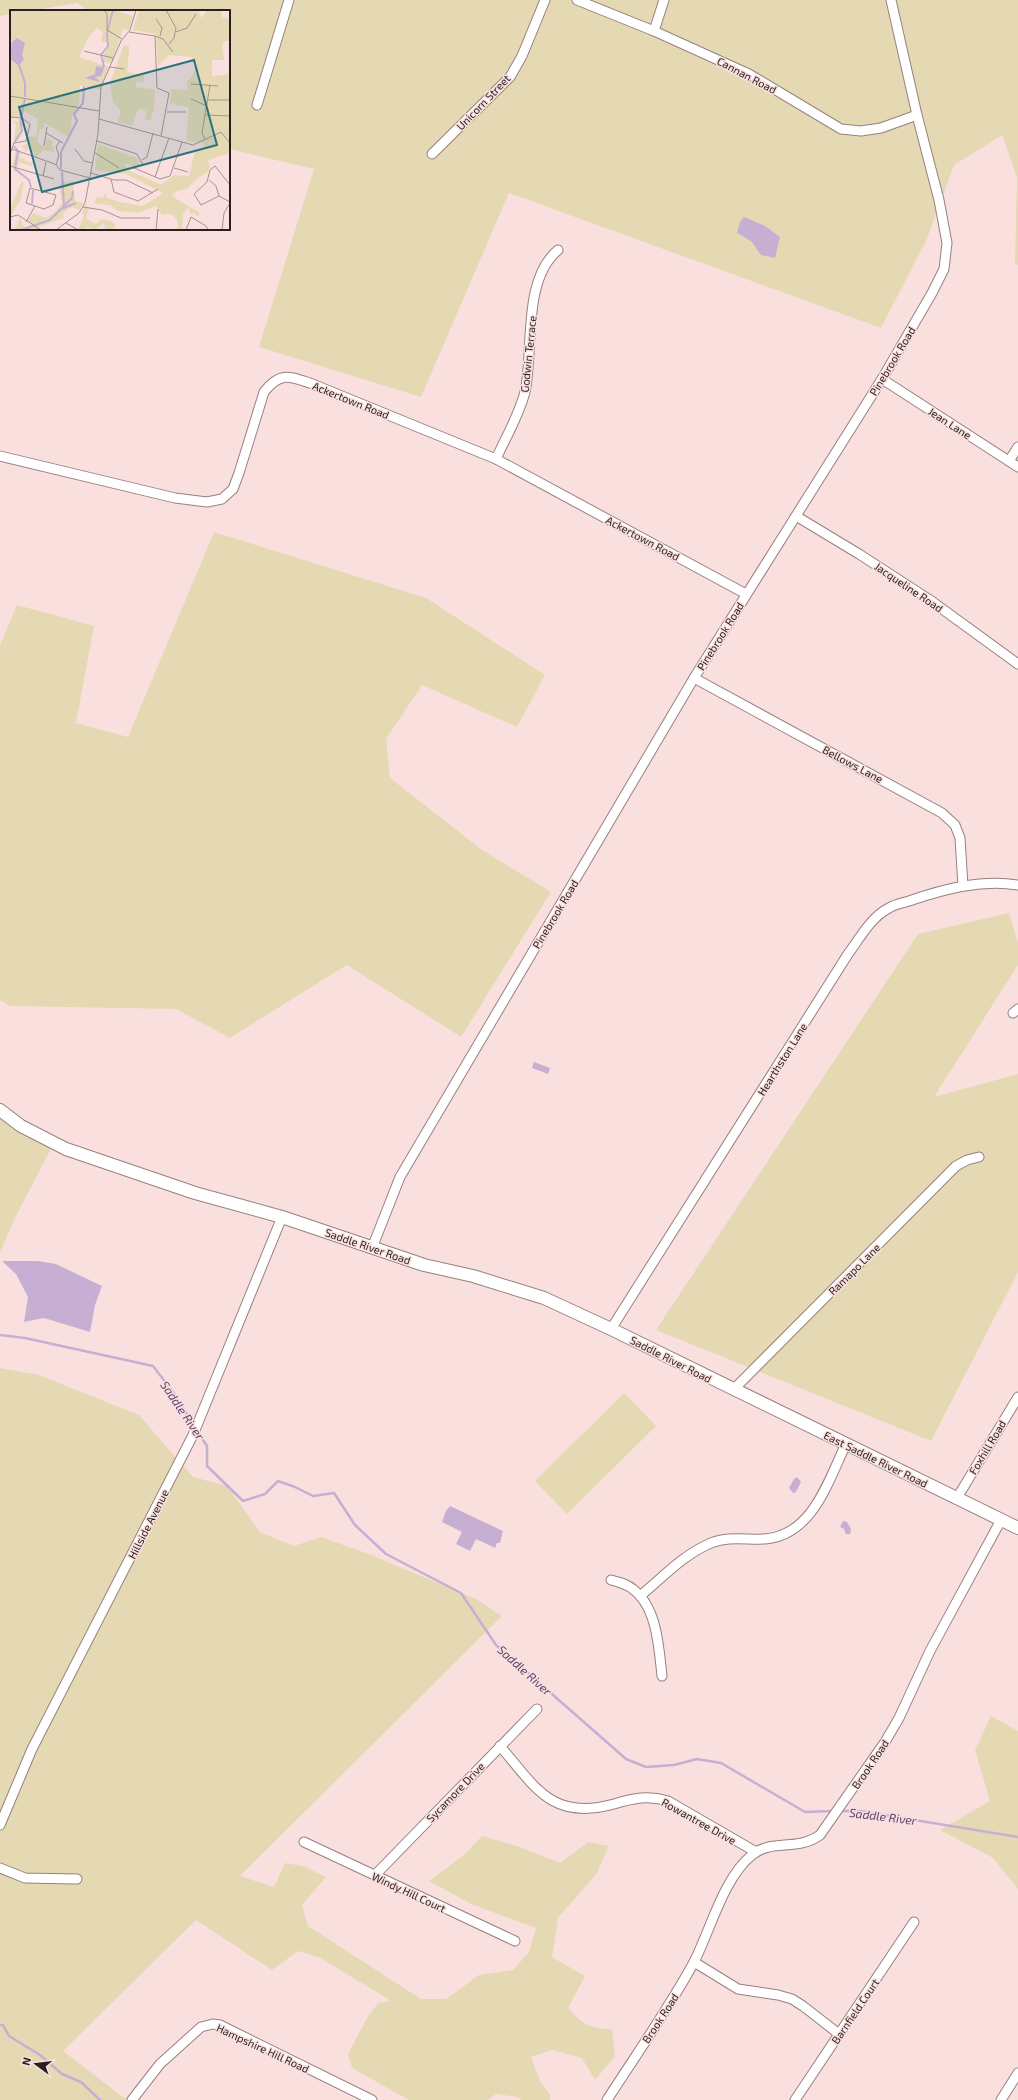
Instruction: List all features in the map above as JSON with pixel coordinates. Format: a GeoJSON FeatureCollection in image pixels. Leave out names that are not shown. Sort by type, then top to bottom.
{"type":"FeatureCollection","features":[{"type":"Feature","properties":{"kind":"main road","name":"Saddle River Road"},"geometry":{"type":"LineString","coordinates":[[0,1110],[21,1126],[66,1148],[195,1193],[282,1216],[424,1265],[473,1276],[544,1298],[611,1329],[733,1390]]}},
{"type":"Feature","properties":{"kind":"main road","name":"East Saddle River Road"},"geometry":{"type":"LineString","coordinates":[[733,1390],[1018,1528]]}},
{"type":"Feature","properties":{"kind":"street"},"geometry":{"type":"LineString","coordinates":[[257,105],[289,0]]}},
{"type":"Feature","properties":{"kind":"street","name":"Unicorn Street"},"geometry":{"type":"LineString","coordinates":[[432,154],[510,76],[522,56],[545,0]]}},
{"type":"Feature","properties":{"kind":"street","name":"Cannan Road"},"geometry":{"type":"LineString","coordinates":[[577,0],[654,30],[749,74],[841,128],[861,131],[881,128],[917,115]]}},
{"type":"Feature","properties":{"kind":"street"},"geometry":{"type":"LineString","coordinates":[[654,30],[664,0]]}},
{"type":"Feature","properties":{"kind":"street","name":"Pinebrook Road"},"geometry":{"type":"LineString","coordinates":[[372,1248],[400,1177],[694,678],[882,379],[944,269],[948,243],[940,200],[917,115],[892,0]]}},
{"type":"Feature","properties":{"kind":"street","name":"Godwin Terrace"},"geometry":{"type":"LineString","coordinates":[[496,459],[522,403],[527,381],[529,330],[540,274],[549,258],[558,250]]}},
{"type":"Feature","properties":{"kind":"street","name":"Ackertown Road"},"geometry":{"type":"LineString","coordinates":[[0,456],[175,498],[206,502],[222,499],[233,489],[264,392],[280,377],[290,377],[310,383],[496,459],[746,594]]}},
{"type":"Feature","properties":{"kind":"street","name":"Jean Lane"},"geometry":{"type":"LineString","coordinates":[[882,379],[1018,467]]}},
{"type":"Feature","properties":{"kind":"street"},"geometry":{"type":"LineString","coordinates":[[1009,461],[1018,447]]}},
{"type":"Feature","properties":{"kind":"street","name":"Jacqueline Road"},"geometry":{"type":"LineString","coordinates":[[796,516],[859,554],[930,600],[1018,664]]}},
{"type":"Feature","properties":{"kind":"street","name":"Bellows Lane"},"geometry":{"type":"LineString","coordinates":[[694,678],[942,813],[955,825],[960,838],[963,886]]}},
{"type":"Feature","properties":{"kind":"street","name":"Hearthston Lane"},"geometry":{"type":"LineString","coordinates":[[611,1329],[848,954],[874,919],[889,908],[922,896],[963,886],[1003,882],[1018,885]]}},
{"type":"Feature","properties":{"kind":"street","name":"Ramapo Lane"},"geometry":{"type":"LineString","coordinates":[[733,1390],[956,1166],[966,1160],[979,1157]]}},
{"type":"Feature","properties":{"kind":"street","name":"Hillside Avenue"},"geometry":{"type":"LineString","coordinates":[[0,1825],[32,1749],[193,1435],[208,1402],[282,1216]]}},
{"type":"Feature","properties":{"kind":"street","name":"Foxhill Road"},"geometry":{"type":"LineString","coordinates":[[957,1498],[1018,1397]]}},
{"type":"Feature","properties":{"kind":"street"},"geometry":{"type":"LineString","coordinates":[[640,1596],[686,1558],[711,1543],[724,1539],[774,1538],[796,1528],[811,1514],[846,1444]]}},
{"type":"Feature","properties":{"kind":"street","name":"Brook Road"},"geometry":{"type":"LineString","coordinates":[[607,2100],[694,1962],[727,1890],[744,1863],[756,1852],[776,1845],[795,1845],[813,1840],[820,1835],[841,1806],[899,1718],[930,1651],[1001,1520]]}},
{"type":"Feature","properties":{"kind":"street"},"geometry":{"type":"LineString","coordinates":[[611,1580],[625,1584],[640,1596],[654,1624],[662,1676]]}},
{"type":"Feature","properties":{"kind":"street","name":"Sycamore Drive"},"geometry":{"type":"LineString","coordinates":[[374,1875],[537,1709]]}},
{"type":"Feature","properties":{"kind":"street","name":"Rowantree Drive"},"geometry":{"type":"LineString","coordinates":[[500,1746],[534,1787],[546,1797],[562,1805],[584,1809],[597,1808],[637,1797],[658,1798],[668,1801],[756,1852]]}},
{"type":"Feature","properties":{"kind":"street","name":"Windy Hill Court"},"geometry":{"type":"LineString","coordinates":[[304,1842],[515,1941]]}},
{"type":"Feature","properties":{"kind":"street"},"geometry":{"type":"LineString","coordinates":[[0,1868],[25,1878],[77,1879]]}},
{"type":"Feature","properties":{"kind":"street","name":"Barnfield Court"},"geometry":{"type":"LineString","coordinates":[[795,2100],[914,1922]]}},
{"type":"Feature","properties":{"kind":"street"},"geometry":{"type":"LineString","coordinates":[[694,1962],[738,1989],[778,1995],[792,1999],[804,2006],[839,2034]]}},
{"type":"Feature","properties":{"kind":"street","name":"Hampshire Hill Road"},"geometry":{"type":"LineString","coordinates":[[132,2100],[160,2064],[201,2027],[213,2024],[220,2025],[372,2100]]}},
{"type":"Feature","properties":{"kind":"street"},"geometry":{"type":"LineString","coordinates":[[1001,2100],[1018,2073]]}},
{"type":"Feature","properties":{"kind":"shaded area"},"geometry":{"type":"Polygon","coordinates":[[[0,0],[1018,0],[1018,265],[1015,264],[1017,177],[1002,135],[954,165],[926,241],[881,328],[509,193],[421,397],[259,347],[314,169],[230,149],[230,10],[88,10],[77,3],[36,10],[10,10],[10,14],[0,16],[0,0]]]}},
{"type":"Feature","properties":{"kind":"shaded area"},"geometry":{"type":"Polygon","coordinates":[[[744,217],[765,226],[780,237],[775,258],[761,255],[751,241],[737,233],[740,222],[744,217]]]}},
{"type":"Feature","properties":{"kind":"shaded area"},"geometry":{"type":"Polygon","coordinates":[[[214,532],[426,598],[545,675],[517,727],[422,685],[386,739],[390,778],[482,850],[551,892],[461,1037],[347,965],[230,1038],[176,1009],[10,1006],[0,1000],[0,645],[17,605],[94,626],[76,723],[128,737],[214,532]]]}},
{"type":"Feature","properties":{"kind":"shaded area"},"geometry":{"type":"Polygon","coordinates":[[[1009,913],[1018,943],[1018,965],[934,1097],[1018,1074],[1018,1272],[931,1441],[656,1330],[918,934],[1009,913]]]}},
{"type":"Feature","properties":{"kind":"shaded area"},"geometry":{"type":"Polygon","coordinates":[[[534,1062],[550,1068],[548,1074],[532,1068],[534,1062]]]}},
{"type":"Feature","properties":{"kind":"shaded area"},"geometry":{"type":"Polygon","coordinates":[[[0,1116],[53,1145],[17,1214],[0,1252],[0,1116]]]}},
{"type":"Feature","properties":{"kind":"shaded area"},"geometry":{"type":"Polygon","coordinates":[[[2,1261],[38,1261],[56,1264],[102,1286],[95,1305],[90,1332],[44,1318],[24,1322],[28,1297],[16,1274],[2,1261]]]}},
{"type":"Feature","properties":{"kind":"shaded area"},"geometry":{"type":"Polygon","coordinates":[[[0,1368],[39,1375],[139,1415],[193,1477],[227,1486],[260,1532],[294,1546],[321,1537],[366,1553],[476,1599],[502,1616],[240,1876],[274,1887],[285,1863],[303,1866],[326,1877],[302,1905],[308,1926],[421,1999],[446,1999],[479,1975],[513,1970],[529,1952],[536,1928],[471,1904],[429,1881],[465,1854],[482,1836],[520,1847],[560,1863],[588,1842],[609,1846],[597,1873],[558,1918],[552,1957],[585,1976],[568,2008],[583,2022],[592,2027],[612,2029],[615,2056],[595,2080],[582,2058],[552,2050],[531,2057],[540,2081],[550,2095],[550,2100],[521,2100],[518,2097],[496,2094],[488,2100],[409,2100],[352,2068],[348,2054],[367,2018],[378,2003],[391,2001],[321,1958],[298,1951],[272,1970],[196,1920],[63,2051],[127,2100],[0,2100],[0,1368]]]}},
{"type":"Feature","properties":{"kind":"shaded area"},"geometry":{"type":"Polygon","coordinates":[[[624,1393],[656,1426],[567,1514],[535,1481],[624,1393]]]}},
{"type":"Feature","properties":{"kind":"shaded area"},"geometry":{"type":"Polygon","coordinates":[[[797,1477],[801,1482],[796,1492],[793,1493],[789,1488],[794,1479],[797,1477]]]}},
{"type":"Feature","properties":{"kind":"shaded area"},"geometry":{"type":"Polygon","coordinates":[[[450,1506],[503,1531],[500,1543],[497,1543],[495,1548],[476,1539],[470,1551],[456,1544],[462,1532],[442,1522],[446,1511],[450,1506]]]}},
{"type":"Feature","properties":{"kind":"shaded area"},"geometry":{"type":"Polygon","coordinates":[[[843,1521],[847,1522],[851,1529],[850,1534],[846,1534],[844,1529],[840,1527],[843,1521]]]}},
{"type":"Feature","properties":{"kind":"shaded area"},"geometry":{"type":"Polygon","coordinates":[[[991,1716],[1018,1731],[1018,1889],[993,1858],[940,1830],[990,1801],[975,1750],[991,1716]]]}},
{"type":"Feature","properties":{"kind":"waterway","name":"Saddle River"},"geometry":{"type":"LineString","coordinates":[[0,1335],[25,1338],[153,1366],[173,1392],[195,1427]]}},
{"type":"Feature","properties":{"kind":"waterway","name":"Saddle River"},"geometry":{"type":"LineString","coordinates":[[197,1431],[207,1446],[207,1466],[243,1501],[265,1494],[278,1481],[313,1496],[334,1493],[355,1525],[386,1554],[461,1593],[496,1645],[626,1759],[646,1767],[674,1765],[697,1759],[721,1763],[805,1812],[833,1811]]}},
{"type":"Feature","properties":{"kind":"waterway","name":"Saddle River"},"geometry":{"type":"LineString","coordinates":[[840,1811],[860,1811],[1018,1837]]}},
{"type":"Feature","properties":{"kind":"waterway"},"geometry":{"type":"LineString","coordinates":[[0,2025],[3,2025],[9,2036],[40,2055],[62,2074],[81,2082],[100,2100]]}}]}
